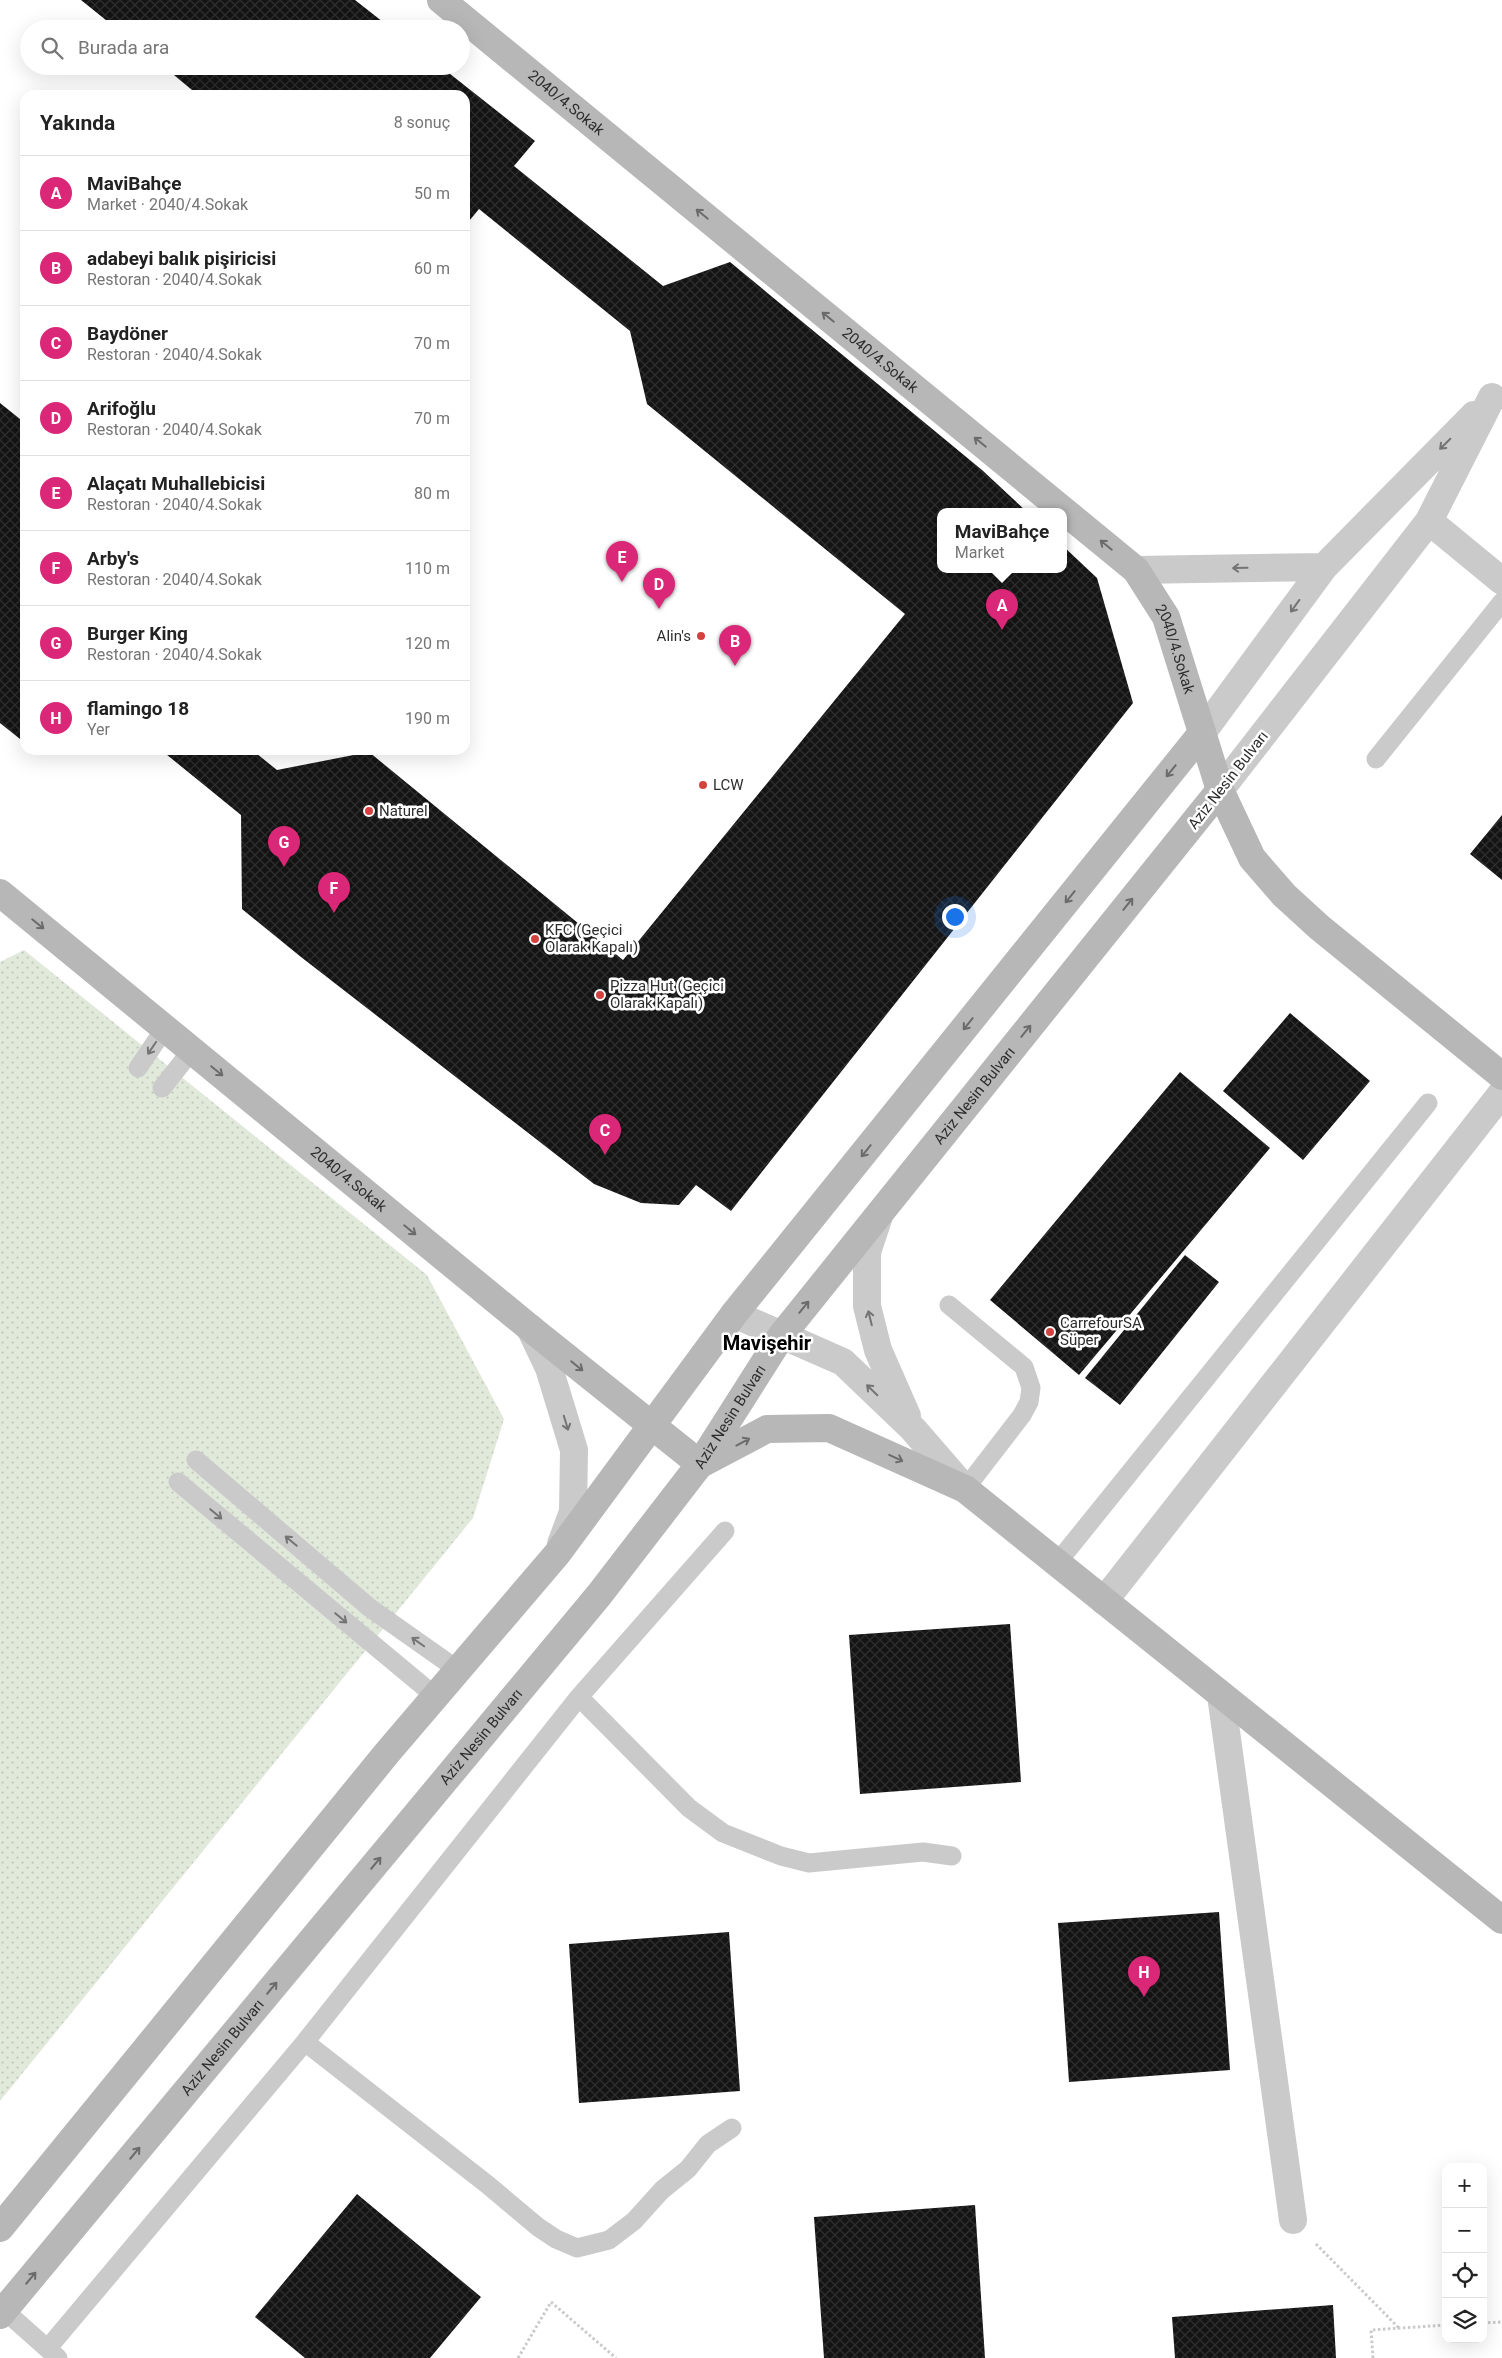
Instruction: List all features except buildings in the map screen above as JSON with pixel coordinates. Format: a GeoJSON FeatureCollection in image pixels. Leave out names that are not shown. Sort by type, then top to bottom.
{"type":"FeatureCollection","features":[{"type":"Feature","properties":{"kind":"street","name":"2040/4.Sokak"},"geometry":{"type":"LineString","coordinates":[[441,0],[465,20]]}},
{"type":"Feature","properties":{"kind":"street","name":"2040/4.Sokak"},"geometry":{"type":"LineString","coordinates":[[470,24],[1060,508]]}},
{"type":"Feature","properties":{"kind":"street","name":"Aziz Nesin Bulvarı"},"geometry":{"type":"LineString","coordinates":[[2,2313],[593,1602],[700,1464],[782,1335],[1220,790],[1429,521],[1497,391]]}},
{"type":"Feature","properties":{"kind":"street","name":"Aziz Nesin Bulvarı"},"geometry":{"type":"LineString","coordinates":[[1202,733],[1324,567],[1497,391]]}},
{"type":"Feature","properties":{"kind":"street","name":"2040/4.Sokak"},"geometry":{"type":"LineString","coordinates":[[1067,513],[1136,570],[1166,617],[1220,790],[1252,858],[1284,895],[1319,927],[1502,1076]]}},
{"type":"Feature","properties":{"kind":"street"},"geometry":{"type":"LineString","coordinates":[[1429,521],[1502,581]]}},
{"type":"Feature","properties":{"kind":"street"},"geometry":{"type":"LineString","coordinates":[[1136,570],[1324,567]]}},
{"type":"Feature","properties":{"kind":"street"},"geometry":{"type":"LineString","coordinates":[[0,2228],[435,1696],[557,1554],[734,1314],[1202,733]]}},
{"type":"Feature","properties":{"kind":"street","name":"2040/4.Sokak"},"geometry":{"type":"LineString","coordinates":[[0,893],[530,1328],[700,1464]]}},
{"type":"Feature","properties":{"kind":"street"},"geometry":{"type":"LineString","coordinates":[[1104,1601],[1502,1093]]}},
{"type":"Feature","properties":{"kind":"street"},"geometry":{"type":"LineString","coordinates":[[880,1213],[867,1252],[867,1306],[878,1350],[913,1429]]}},
{"type":"Feature","properties":{"kind":"street"},"geometry":{"type":"LineString","coordinates":[[734,1314],[843,1362],[913,1429],[965,1489],[1502,1920]]}},
{"type":"Feature","properties":{"kind":"street"},"geometry":{"type":"LineString","coordinates":[[530,1328],[549,1368],[574,1450],[573,1512],[557,1554]]}},
{"type":"Feature","properties":{"kind":"street"},"geometry":{"type":"LineString","coordinates":[[700,1464],[767,1429],[829,1428],[965,1489]]}},
{"type":"Feature","properties":{"kind":"street"},"geometry":{"type":"LineString","coordinates":[[1221,1695],[1293,2220]]}},
{"type":"Feature","properties":{"kind":"lane"},"geometry":{"type":"LineString","coordinates":[[1376,759],[1502,602]]}},
{"type":"Feature","properties":{"kind":"lane"},"geometry":{"type":"LineString","coordinates":[[138,1068],[165,1028]]}},
{"type":"Feature","properties":{"kind":"lane"},"geometry":{"type":"LineString","coordinates":[[162,1088],[192,1050]]}},
{"type":"Feature","properties":{"kind":"lane"},"geometry":{"type":"LineString","coordinates":[[1057,1563],[1428,1103]]}},
{"type":"Feature","properties":{"kind":"lane"},"geometry":{"type":"LineString","coordinates":[[949,1305],[1024,1367],[1030,1388],[1029,1402],[1022,1416],[965,1489]]}},
{"type":"Feature","properties":{"kind":"lane"},"geometry":{"type":"LineString","coordinates":[[196,1460],[370,1608],[458,1670]]}},
{"type":"Feature","properties":{"kind":"lane"},"geometry":{"type":"LineString","coordinates":[[178,1482],[435,1696]]}},
{"type":"Feature","properties":{"kind":"lane"},"geometry":{"type":"LineString","coordinates":[[2,2313],[53,2353],[305,2042],[579,1697],[725,1531]]}},
{"type":"Feature","properties":{"kind":"lane"},"geometry":{"type":"LineString","coordinates":[[579,1697],[689,1808],[723,1833],[781,1856],[809,1863],[923,1852],[952,1856]]}},
{"type":"Feature","properties":{"kind":"lane"},"geometry":{"type":"LineString","coordinates":[[305,2042],[488,2185],[538,2228],[556,2240],[578,2248],[609,2240],[634,2221],[662,2190],[688,2168],[708,2144],[732,2128]]}},
{"type":"Feature","properties":{"kind":"path"},"geometry":{"type":"LineString","coordinates":[[1293,2220],[1399,2328]]}},
{"type":"Feature","properties":{"kind":"path"},"geometry":{"type":"LineString","coordinates":[[518,2358],[550,2302],[616,2358]]}},
{"type":"Feature","properties":{"kind":"path"},"geometry":{"type":"LineString","coordinates":[[1487,2323],[1502,2322]]}},
{"type":"Feature","properties":{"kind":"path"},"geometry":{"type":"LineString","coordinates":[[1373,2358],[1371,2330],[1442,2325]]}},
{"type":"Feature","properties":{"kind":"shaded area"},"geometry":{"type":"Polygon","coordinates":[[[24,950],[427,1275],[504,1419],[473,1518],[0,2101],[0,962],[24,950]]]}},
{"type":"Feature","properties":{"kind":"place","name":"Alaçatı Muhallebicisi"},"geometry":{"type":"Point","coordinates":[622,582]}},
{"type":"Feature","properties":{"kind":"place","name":"Arifoğlu"},"geometry":{"type":"Point","coordinates":[659,609]}},
{"type":"Feature","properties":{"kind":"place","name":"MaviBahçe"},"geometry":{"type":"Point","coordinates":[1002,630]}},
{"type":"Feature","properties":{"kind":"place","name":"Alin's"},"geometry":{"type":"Point","coordinates":[701,636]}},
{"type":"Feature","properties":{"kind":"place","name":"adabeyi balık pişiricisi"},"geometry":{"type":"Point","coordinates":[735,666]}},
{"type":"Feature","properties":{"kind":"place","name":"LCW"},"geometry":{"type":"Point","coordinates":[703,785]}},
{"type":"Feature","properties":{"kind":"place","name":"Naturel"},"geometry":{"type":"Point","coordinates":[369,811]}},
{"type":"Feature","properties":{"kind":"place","name":"Burger King"},"geometry":{"type":"Point","coordinates":[284,867]}},
{"type":"Feature","properties":{"kind":"place","name":"Arby's"},"geometry":{"type":"Point","coordinates":[334,913]}},
{"type":"Feature","properties":{"kind":"place","name":"KFC (Geçici Olarak Kapalı)"},"geometry":{"type":"Point","coordinates":[535,939]}},
{"type":"Feature","properties":{"kind":"place","name":"Pizza Hut (Geçici Olarak Kapalı)"},"geometry":{"type":"Point","coordinates":[600,995]}},
{"type":"Feature","properties":{"kind":"place","name":"Baydöner"},"geometry":{"type":"Point","coordinates":[605,1155]}},
{"type":"Feature","properties":{"kind":"place","name":"CarrefourSA Süper"},"geometry":{"type":"Point","coordinates":[1050,1332]}},
{"type":"Feature","properties":{"kind":"place","name":"flamingo 18"},"geometry":{"type":"Point","coordinates":[1144,1997]}},
{"type":"Feature","properties":{"kind":"district","name":"Mavişehir"},"geometry":{"type":"Point","coordinates":[767,1343]}}]}
